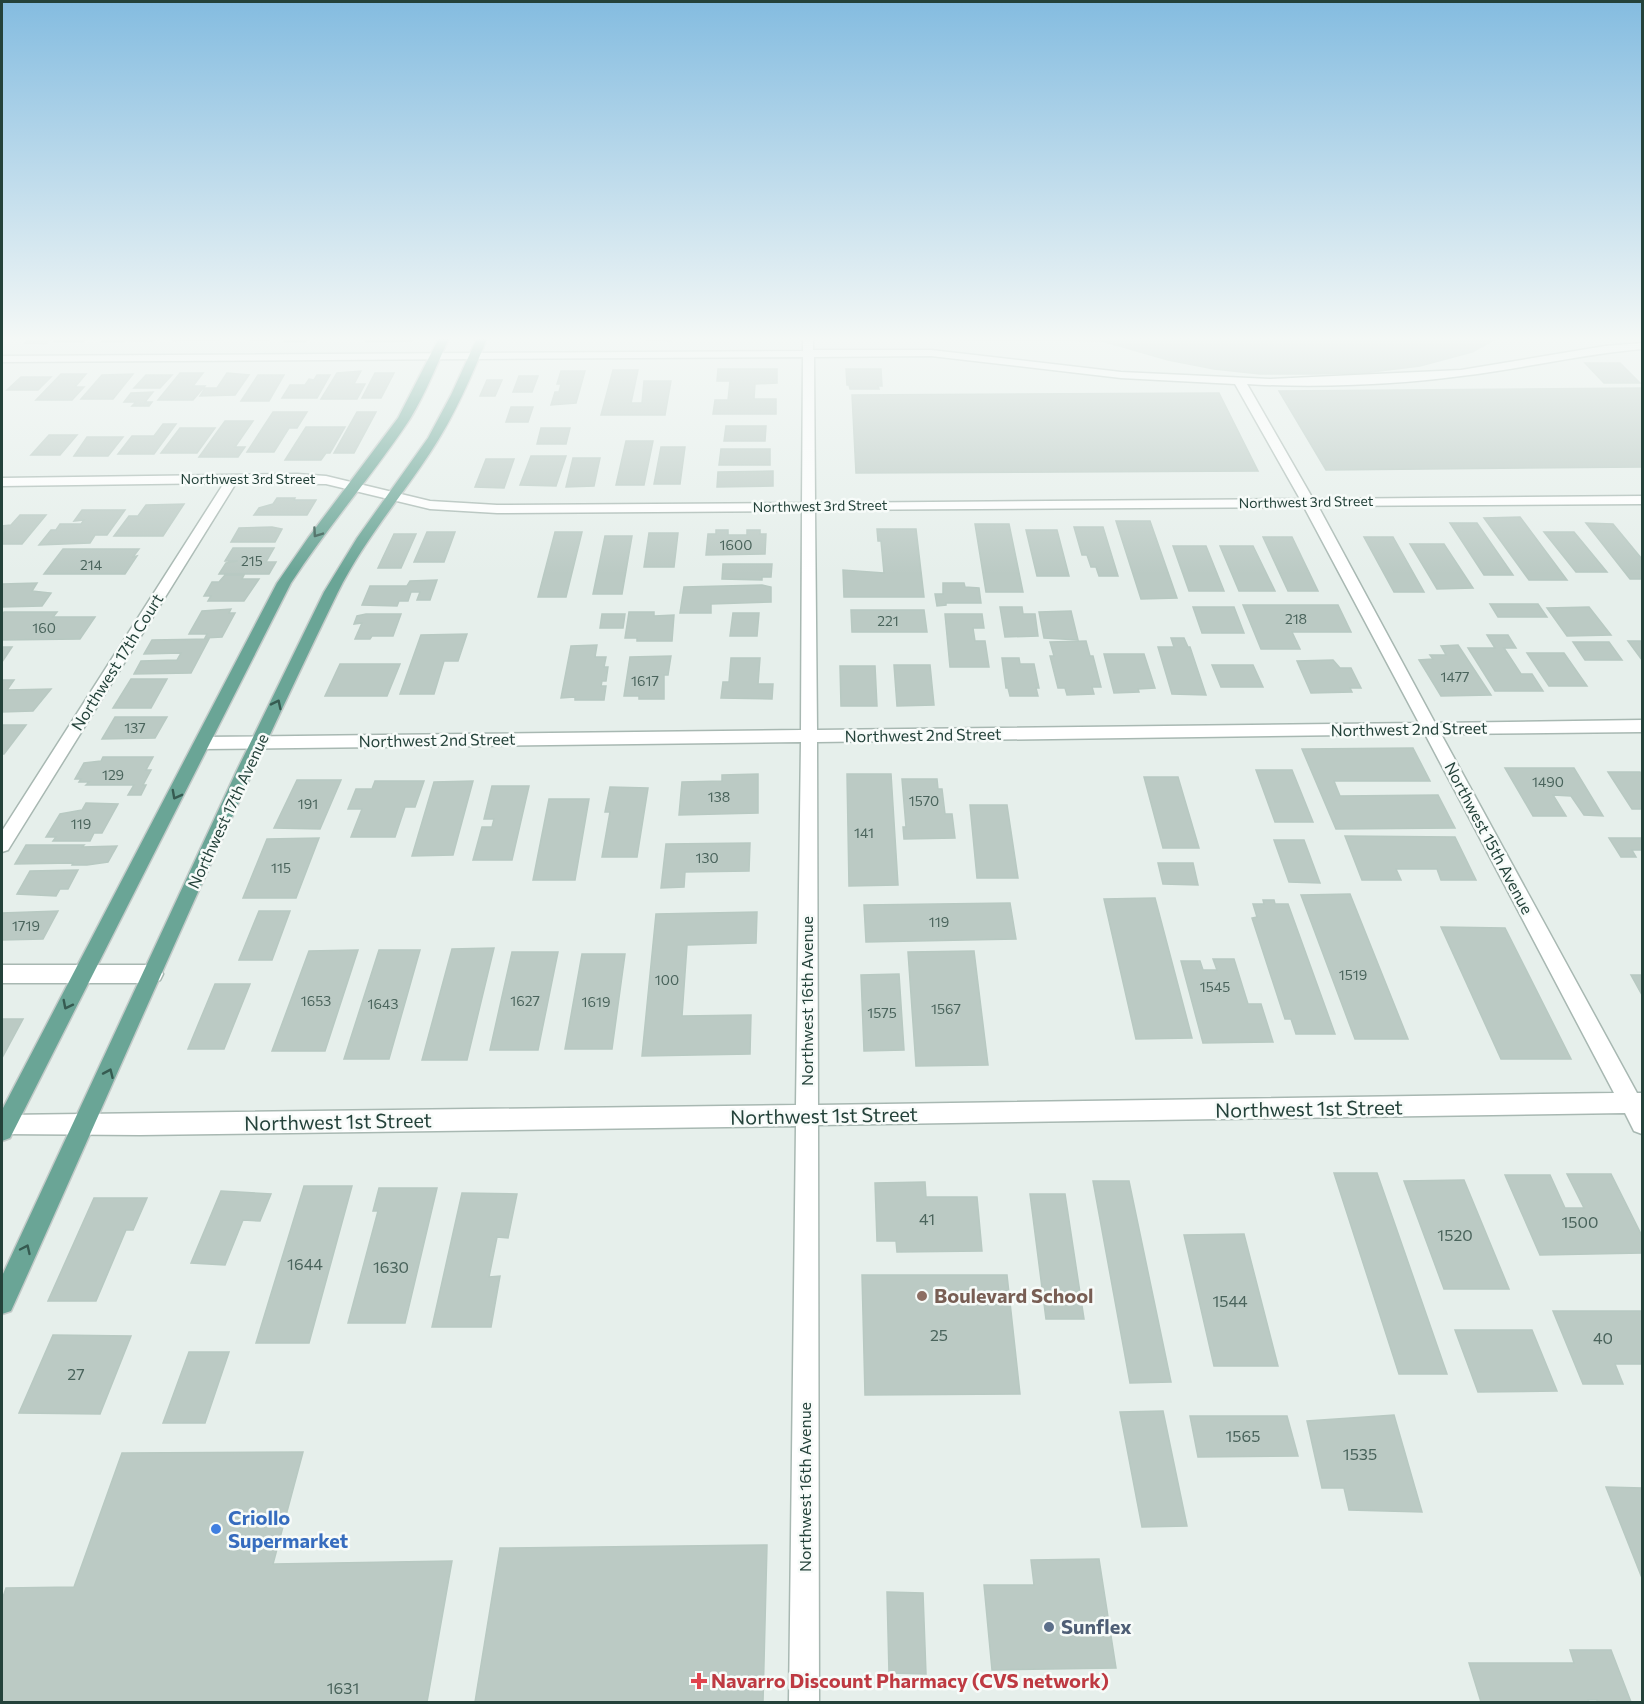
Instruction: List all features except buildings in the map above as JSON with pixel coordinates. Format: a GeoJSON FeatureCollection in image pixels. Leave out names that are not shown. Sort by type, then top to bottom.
{"type":"FeatureCollection","features":[{"type":"Feature","properties":{"kind":"main road"},"geometry":{"type":"LineString","coordinates":[[3,1128],[284,583],[324,523],[406,416]]}},
{"type":"Feature","properties":{"kind":"main road","name":"Northwest 17th Avenue"},"geometry":{"type":"LineString","coordinates":[[2,1302],[259,742],[342,570],[446,416]]}},
{"type":"Feature","properties":{"kind":"street","name":"Northwest 16th Avenue"},"geometry":{"type":"LineString","coordinates":[[804,1702],[807,416]]}},
{"type":"Feature","properties":{"kind":"street","name":"Northwest 15th Avenue"},"geometry":{"type":"LineString","coordinates":[[1259,416],[1637,1103],[1642,1124]]}},
{"type":"Feature","properties":{"kind":"street","name":"Northwest 17th Court"},"geometry":{"type":"LineString","coordinates":[[2,845],[233,478]]}},
{"type":"Feature","properties":{"kind":"street","name":"Northwest 3rd Street"},"geometry":{"type":"LineString","coordinates":[[2,482],[315,479],[430,505],[486,509],[1642,500]]}},
{"type":"Feature","properties":{"kind":"street","name":"Northwest 2nd Street"},"geometry":{"type":"LineString","coordinates":[[203,743],[1642,726]]}},
{"type":"Feature","properties":{"kind":"street"},"geometry":{"type":"LineString","coordinates":[[2,974],[153,974]]}},
{"type":"Feature","properties":{"kind":"street","name":"Northwest 1st Street"},"geometry":{"type":"LineString","coordinates":[[3,1128],[85,1124],[1637,1103]]}},
{"type":"Feature","properties":{"kind":"place","name":"Boulevard School"},"geometry":{"type":"Point","coordinates":[922,1296]}},
{"type":"Feature","properties":{"kind":"place","name":"Criollo Supermarket"},"geometry":{"type":"Point","coordinates":[216,1529]}},
{"type":"Feature","properties":{"kind":"place","name":"Sunflex"},"geometry":{"type":"Point","coordinates":[1049,1627]}},
{"type":"Feature","properties":{"kind":"place","name":"Navarro Discount Pharmacy (CVS network)"},"geometry":{"type":"Point","coordinates":[699,1681]}}]}
